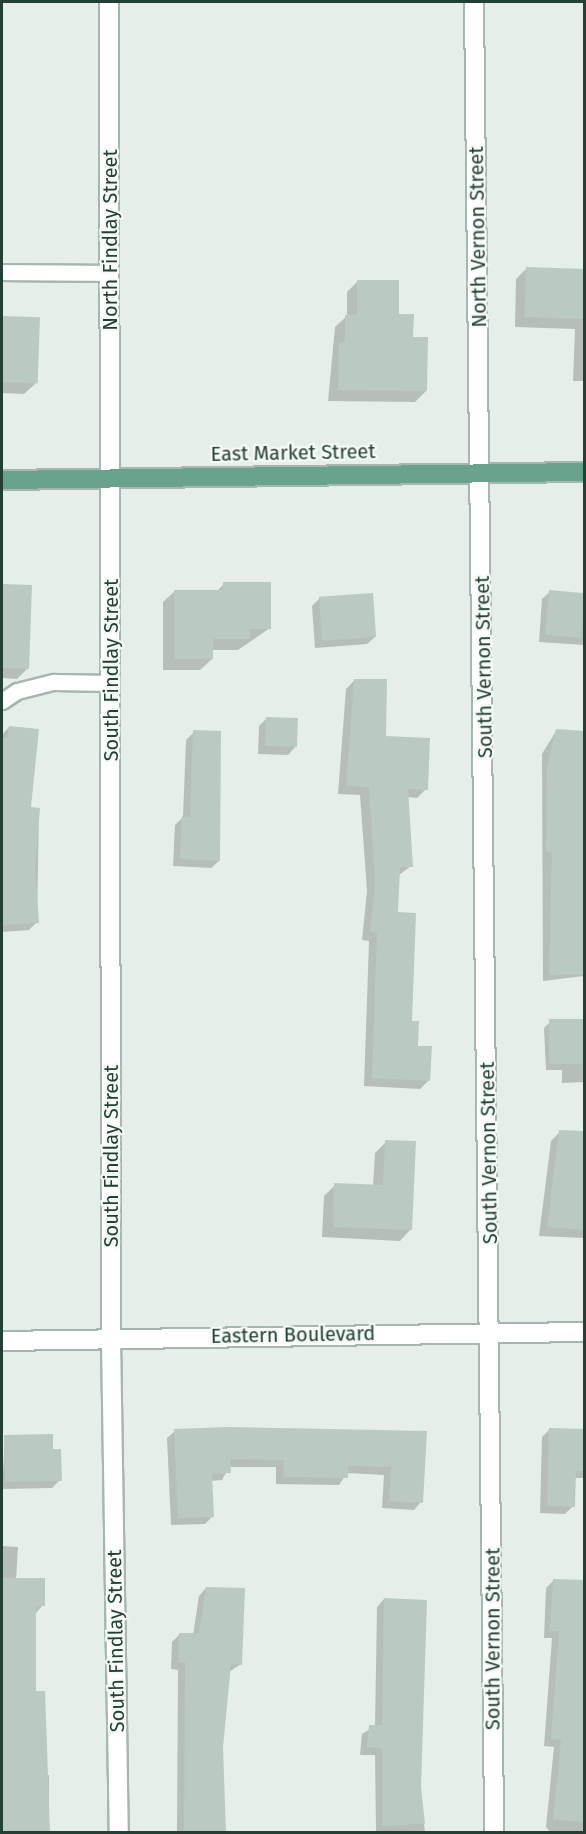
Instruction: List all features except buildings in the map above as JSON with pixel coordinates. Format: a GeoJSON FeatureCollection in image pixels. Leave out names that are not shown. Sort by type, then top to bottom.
{"type":"FeatureCollection","features":[{"type":"Feature","properties":{"kind":"main road","name":"East Market Street"},"geometry":{"type":"LineString","coordinates":[[2,480],[585,472]]}},
{"type":"Feature","properties":{"kind":"street","name":"North Findlay Street"},"geometry":{"type":"LineString","coordinates":[[109,2],[111,478]]}},
{"type":"Feature","properties":{"kind":"street","name":"North Vernon Street"},"geometry":{"type":"LineString","coordinates":[[474,2],[482,473]]}},
{"type":"Feature","properties":{"kind":"street","name":"South Vernon Street"},"geometry":{"type":"LineString","coordinates":[[482,473],[494,1833]]}},
{"type":"Feature","properties":{"kind":"street","name":"South Findlay Street"},"geometry":{"type":"LineString","coordinates":[[111,478],[111,1338],[119,1833]]}},
{"type":"Feature","properties":{"kind":"street","name":"Eastern Boulevard"},"geometry":{"type":"LineString","coordinates":[[2,1341],[490,1331],[585,1332]]}},
{"type":"Feature","properties":{"kind":"lane"},"geometry":{"type":"LineString","coordinates":[[2,272],[110,273]]}},
{"type":"Feature","properties":{"kind":"lane"},"geometry":{"type":"LineString","coordinates":[[2,701],[17,691],[54,682],[111,683]]}}]}
